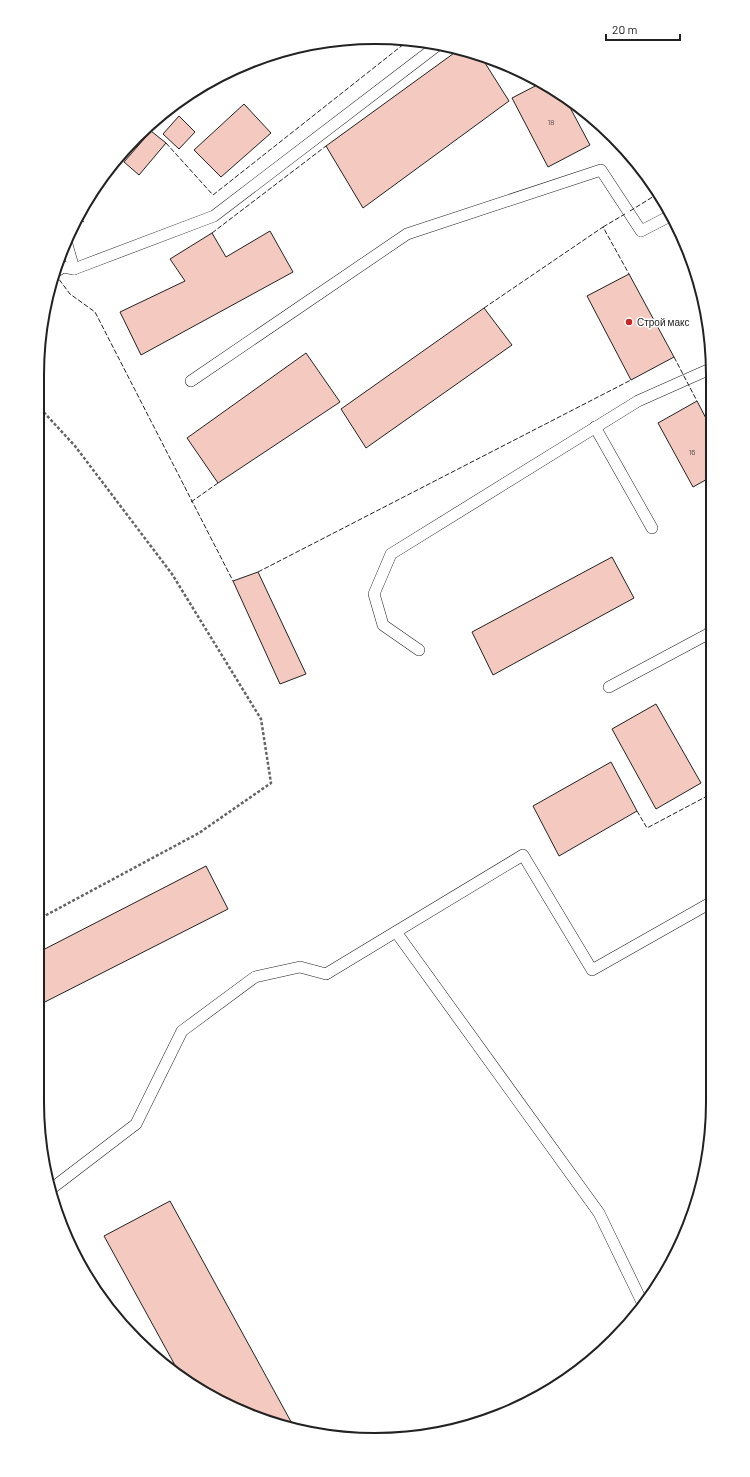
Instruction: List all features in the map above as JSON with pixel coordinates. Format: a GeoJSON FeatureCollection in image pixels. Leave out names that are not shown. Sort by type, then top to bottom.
{"type":"FeatureCollection","features":[{"type":"Feature","properties":{"kind":"lane"},"geometry":{"type":"LineString","coordinates":[[62,268],[74,269],[214,216],[432,49]]}},
{"type":"Feature","properties":{"kind":"lane"},"geometry":{"type":"LineString","coordinates":[[191,381],[407,234],[601,170],[641,231],[666,218]]}},
{"type":"Feature","properties":{"kind":"lane"},"geometry":{"type":"LineString","coordinates":[[68,250],[74,269]]}},
{"type":"Feature","properties":{"kind":"lane"},"geometry":{"type":"LineString","coordinates":[[419,650],[383,625],[374,594],[391,554],[638,400],[706,372]]}},
{"type":"Feature","properties":{"kind":"lane"},"geometry":{"type":"LineString","coordinates":[[595,428],[652,528]]}},
{"type":"Feature","properties":{"kind":"lane"},"geometry":{"type":"LineString","coordinates":[[609,687],[706,635]]}},
{"type":"Feature","properties":{"kind":"lane"},"geometry":{"type":"LineString","coordinates":[[55,1186],[136,1124],[182,1030],[255,977],[300,967],[326,974],[523,855],[592,970],[706,905]]}},
{"type":"Feature","properties":{"kind":"lane"},"geometry":{"type":"LineString","coordinates":[[396,932],[599,1213],[641,1300]]}},
{"type":"Feature","properties":{"kind":"path"},"geometry":{"type":"LineString","coordinates":[[44,412],[75,446],[176,581],[261,719],[271,783],[199,833],[44,916]]}},
{"type":"Feature","properties":{"kind":"building"},"geometry":{"type":"Polygon","coordinates":[[[454,53],[485,63],[509,101],[363,208],[326,146],[454,53]]]}},
{"type":"Feature","properties":{"kind":"building"},"geometry":{"type":"Polygon","coordinates":[[[536,86],[540,88],[570,107],[590,145],[548,167],[512,98],[536,86]]]}},
{"type":"Feature","properties":{"kind":"building"},"geometry":{"type":"Polygon","coordinates":[[[244,104],[271,133],[221,177],[194,150],[244,104]]]}},
{"type":"Feature","properties":{"kind":"building"},"geometry":{"type":"Polygon","coordinates":[[[179,116],[195,132],[179,149],[163,134],[179,116]]]}},
{"type":"Feature","properties":{"kind":"building"},"geometry":{"type":"Polygon","coordinates":[[[151,131],[166,143],[139,175],[124,162],[151,131]]]}},
{"type":"Feature","properties":{"kind":"building"},"geometry":{"type":"Polygon","coordinates":[[[270,231],[293,272],[141,355],[120,312],[185,281],[170,259],[212,233],[226,257],[270,231]]]}},
{"type":"Feature","properties":{"kind":"building"},"geometry":{"type":"Polygon","coordinates":[[[629,274],[674,357],[631,380],[587,296],[629,274]]]}},
{"type":"Feature","properties":{"kind":"building"},"geometry":{"type":"Polygon","coordinates":[[[484,308],[512,345],[366,448],[341,409],[484,308]]]}},
{"type":"Feature","properties":{"kind":"building"},"geometry":{"type":"Polygon","coordinates":[[[306,353],[340,402],[218,483],[187,438],[306,353]]]}},
{"type":"Feature","properties":{"kind":"building"},"geometry":{"type":"Polygon","coordinates":[[[697,401],[706,418],[706,480],[693,487],[658,423],[697,401]]]}},
{"type":"Feature","properties":{"kind":"building"},"geometry":{"type":"Polygon","coordinates":[[[612,557],[634,598],[493,675],[472,632],[612,557]]]}},
{"type":"Feature","properties":{"kind":"building"},"geometry":{"type":"Polygon","coordinates":[[[258,572],[306,674],[280,684],[233,581],[258,572]]]}},
{"type":"Feature","properties":{"kind":"building"},"geometry":{"type":"Polygon","coordinates":[[[656,704],[701,783],[656,809],[612,729],[656,704]]]}},
{"type":"Feature","properties":{"kind":"building"},"geometry":{"type":"Polygon","coordinates":[[[611,762],[637,811],[559,856],[533,806],[611,762]]]}},
{"type":"Feature","properties":{"kind":"building"},"geometry":{"type":"Polygon","coordinates":[[[206,866],[228,909],[44,1002],[44,949],[206,866]]]}},
{"type":"Feature","properties":{"kind":"building"},"geometry":{"type":"Polygon","coordinates":[[[170,1201],[291,1423],[248,1408],[229,1399],[209,1389],[176,1367],[104,1236],[170,1201]]]}},
{"type":"Feature","properties":{"kind":"fence"},"geometry":{"type":"LineString","coordinates":[[166,143],[213,195],[402,45]]}},
{"type":"Feature","properties":{"kind":"fence"},"geometry":{"type":"LineString","coordinates":[[212,233],[326,146]]}},
{"type":"Feature","properties":{"kind":"fence"},"geometry":{"type":"LineString","coordinates":[[630,211],[653,196]]}},
{"type":"Feature","properties":{"kind":"fence"},"geometry":{"type":"LineString","coordinates":[[603,227],[625,214]]}},
{"type":"Feature","properties":{"kind":"fence"},"geometry":{"type":"LineString","coordinates":[[484,308],[603,227],[629,274]]}},
{"type":"Feature","properties":{"kind":"fence"},"geometry":{"type":"LineString","coordinates":[[59,279],[70,294],[95,312],[233,581]]}},
{"type":"Feature","properties":{"kind":"fence"},"geometry":{"type":"LineString","coordinates":[[674,357],[697,401]]}},
{"type":"Feature","properties":{"kind":"fence"},"geometry":{"type":"LineString","coordinates":[[258,572],[631,380]]}},
{"type":"Feature","properties":{"kind":"fence"},"geometry":{"type":"LineString","coordinates":[[191,502],[218,483]]}},
{"type":"Feature","properties":{"kind":"fence"},"geometry":{"type":"LineString","coordinates":[[637,811],[647,828],[706,797]]}},
{"type":"Feature","properties":{"kind":"place","name":"Строй макс"},"geometry":{"type":"Point","coordinates":[629,322]}}]}
